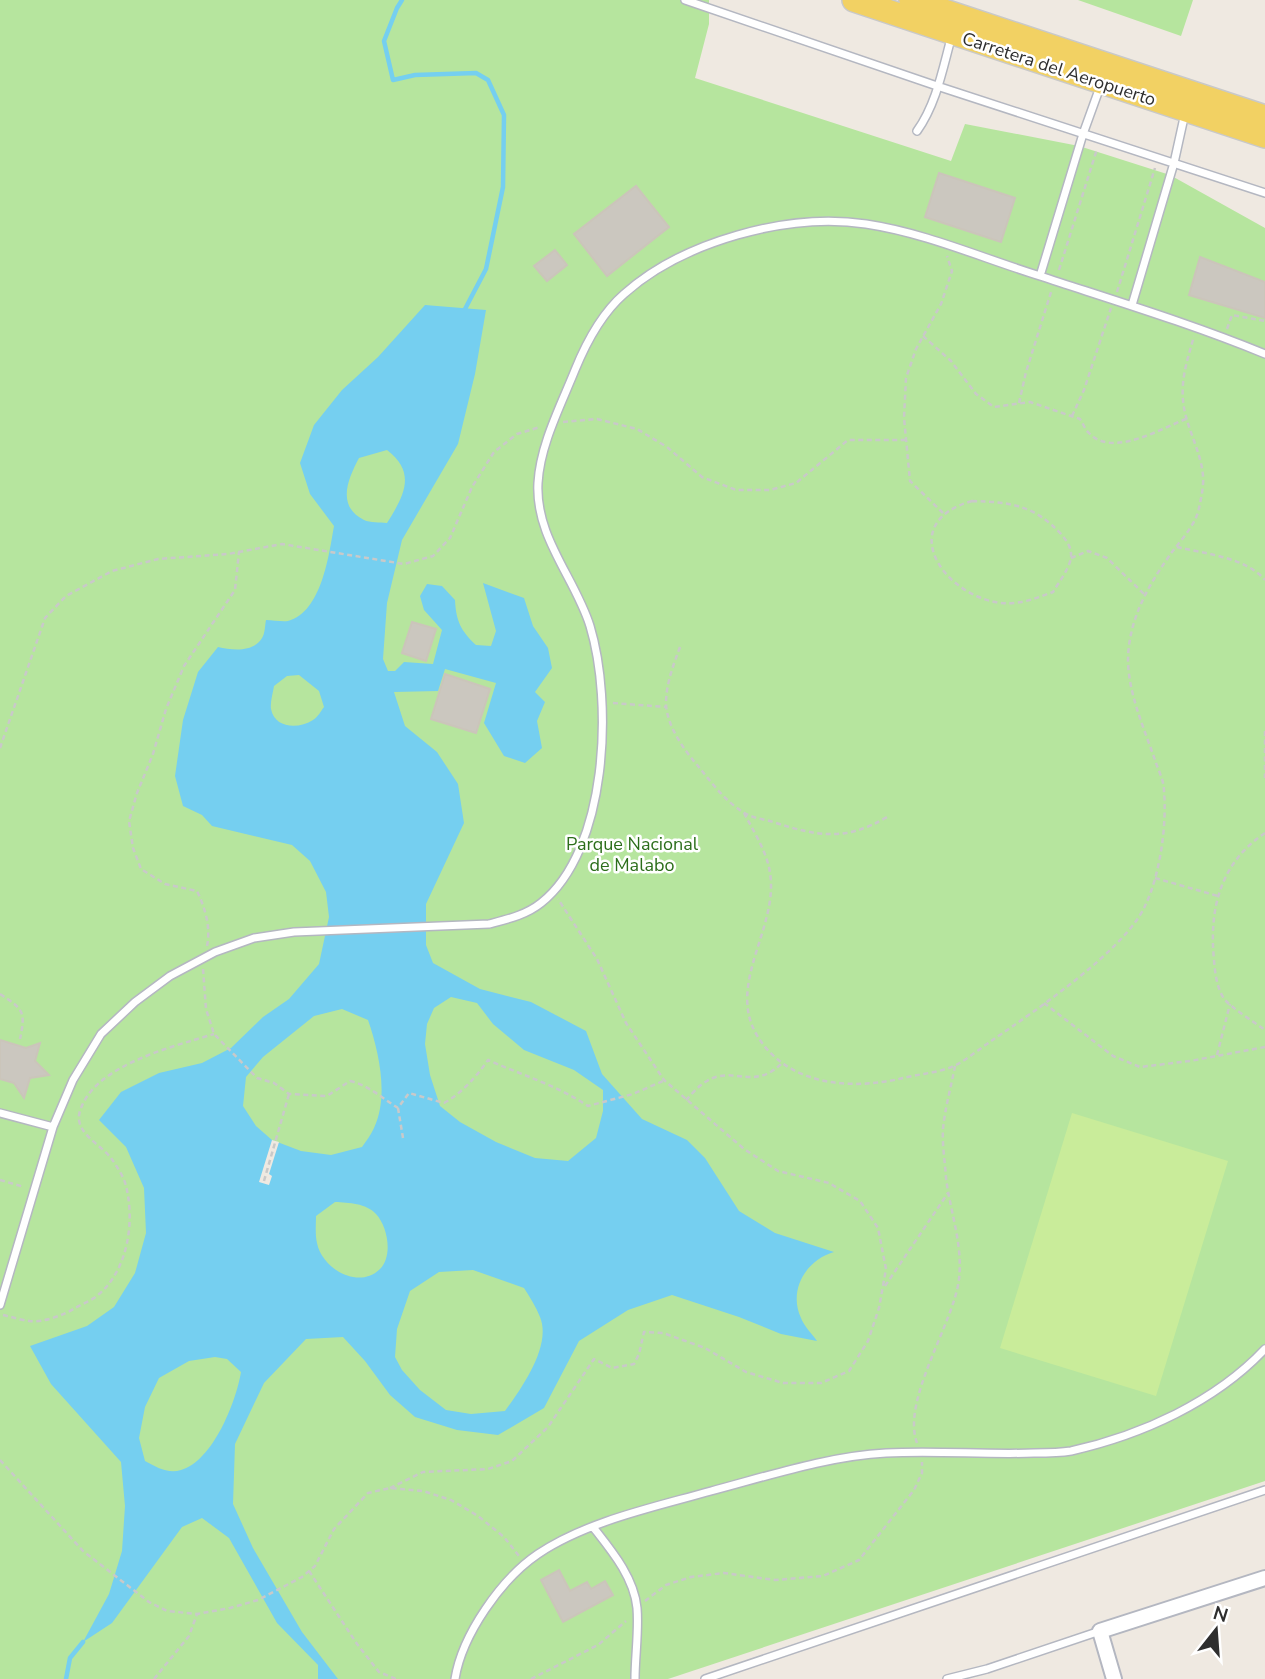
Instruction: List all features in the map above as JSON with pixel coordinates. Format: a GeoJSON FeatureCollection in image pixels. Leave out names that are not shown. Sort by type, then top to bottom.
{"type":"FeatureCollection","features":[{"type":"Feature","properties":{"kind":"main road","name":"Carretera del Aeropuerto"},"geometry":{"type":"LineString","coordinates":[[854,0],[1265,136]]}},
{"type":"Feature","properties":{"kind":"main road","name":"Carretera del Aeropuerto"},"geometry":{"type":"LineString","coordinates":[[911,0],[941,6],[1265,117]]}},
{"type":"Feature","properties":{"kind":"street"},"geometry":{"type":"LineString","coordinates":[[941,6],[952,34]]}},
{"type":"Feature","properties":{"kind":"street"},"geometry":{"type":"LineString","coordinates":[[1114,1679],[1100,1631],[1265,1578]]}},
{"type":"Feature","properties":{"kind":"lane"},"geometry":{"type":"LineString","coordinates":[[685,0],[1265,193]]}},
{"type":"Feature","properties":{"kind":"lane"},"geometry":{"type":"LineString","coordinates":[[917,131],[924,121],[937,86],[952,34]]}},
{"type":"Feature","properties":{"kind":"lane"},"geometry":{"type":"LineString","coordinates":[[1040,276],[1101,83]]}},
{"type":"Feature","properties":{"kind":"lane"},"geometry":{"type":"LineString","coordinates":[[1132,305],[1174,163],[1186,110]]}},
{"type":"Feature","properties":{"kind":"lane"},"geometry":{"type":"LineString","coordinates":[[0,1305],[52,1127],[73,1080],[101,1034],[135,1002],[170,976],[203,958],[254,938],[293,932],[455,926],[489,923],[519,916],[540,904],[553,892],[573,864],[597,787],[603,735],[602,676],[588,620],[548,538],[538,486],[540,467],[580,357],[603,317],[648,274],[687,253],[716,242],[780,226],[820,222],[862,223],[943,243],[1132,305],[1265,354]]}},
{"type":"Feature","properties":{"kind":"lane"},"geometry":{"type":"LineString","coordinates":[[0,1113],[52,1127]]}},
{"type":"Feature","properties":{"kind":"lane"},"geometry":{"type":"LineString","coordinates":[[455,1679],[470,1635],[491,1601],[537,1555],[570,1536],[689,1498],[830,1462],[884,1453],[1068,1452],[1120,1439],[1167,1419],[1199,1400],[1229,1381],[1265,1349]]}},
{"type":"Feature","properties":{"kind":"lane"},"geometry":{"type":"LineString","coordinates":[[705,1679],[1265,1490]]}},
{"type":"Feature","properties":{"kind":"lane"},"geometry":{"type":"LineString","coordinates":[[593,1527],[630,1582],[637,1607],[635,1679]]}},
{"type":"Feature","properties":{"kind":"lane"},"geometry":{"type":"LineString","coordinates":[[947,1679],[987,1669],[1100,1631]]}},
{"type":"Feature","properties":{"kind":"path"},"geometry":{"type":"LineString","coordinates":[[1072,416],[1084,390],[1114,299],[1157,158]]}},
{"type":"Feature","properties":{"kind":"path"},"geometry":{"type":"LineString","coordinates":[[943,243],[952,271],[941,304],[916,349],[906,378],[905,440],[910,481],[943,513]]}},
{"type":"Feature","properties":{"kind":"path"},"geometry":{"type":"LineString","coordinates":[[1224,338],[1232,315],[1265,321]]}},
{"type":"Feature","properties":{"kind":"path"},"geometry":{"type":"LineString","coordinates":[[680,647],[669,676],[666,707],[674,731],[691,757],[722,794],[744,813],[764,851],[770,873],[771,903],[748,989],[747,1013],[758,1038],[792,1071],[817,1080],[849,1084],[883,1082],[955,1066],[1044,1003],[1098,960],[1131,928],[1145,907],[1155,878],[1164,823],[1164,787],[1134,698],[1128,660],[1134,618],[1145,595],[1199,512],[1203,476],[1183,403],[1182,375],[1196,328]]}},
{"type":"Feature","properties":{"kind":"path"},"geometry":{"type":"LineString","coordinates":[[923,336],[951,361],[976,394],[994,407],[1030,402],[1080,419],[1089,434],[1109,444],[1125,443],[1187,419]]}},
{"type":"Feature","properties":{"kind":"path"},"geometry":{"type":"LineString","coordinates":[[0,748],[46,618],[66,596],[112,571],[158,559],[239,552],[282,544],[404,564],[433,556],[450,538],[472,487],[494,452],[517,434],[554,423],[597,419],[637,429],[667,447],[702,477],[736,490],[770,490],[796,483],[848,440],[905,440]]}},
{"type":"Feature","properties":{"kind":"path"},"geometry":{"type":"LineString","coordinates":[[972,501],[1004,502],[1032,510],[1051,523],[1069,542],[1071,558],[1054,592],[1028,602],[1001,603],[975,596],[950,580],[934,557],[931,534],[943,513],[972,501]]}},
{"type":"Feature","properties":{"kind":"path"},"geometry":{"type":"LineString","coordinates":[[1177,547],[1236,561],[1257,570],[1265,580]]}},
{"type":"Feature","properties":{"kind":"path"},"geometry":{"type":"LineString","coordinates":[[1071,558],[1088,551],[1107,558],[1145,595]]}},
{"type":"Feature","properties":{"kind":"path"},"geometry":{"type":"LineString","coordinates":[[239,552],[235,590],[184,666],[166,709],[153,754],[128,821],[133,848],[141,869],[165,884],[197,891],[205,909],[208,941],[203,958],[206,1009],[214,1034],[223,1046],[257,1078],[274,1083],[289,1094],[327,1096],[350,1082],[363,1084],[398,1108]]}},
{"type":"Feature","properties":{"kind":"path"},"geometry":{"type":"LineString","coordinates":[[603,703],[666,707]]}},
{"type":"Feature","properties":{"kind":"path"},"geometry":{"type":"LineString","coordinates":[[1265,730],[1265,778]]}},
{"type":"Feature","properties":{"kind":"path"},"geometry":{"type":"LineString","coordinates":[[744,813],[814,834],[847,833],[887,817]]}},
{"type":"Feature","properties":{"kind":"path"},"geometry":{"type":"LineString","coordinates":[[1265,833],[1249,844],[1232,864],[1213,915],[1215,976],[1225,1000],[1265,1030]]}},
{"type":"Feature","properties":{"kind":"path"},"geometry":{"type":"LineString","coordinates":[[1155,878],[1218,897]]}},
{"type":"Feature","properties":{"kind":"path"},"geometry":{"type":"LineString","coordinates":[[0,1460],[83,1551],[167,1612],[197,1614],[258,1600],[309,1571],[315,1566],[334,1529],[368,1493],[390,1488],[423,1472],[488,1469],[513,1461],[548,1427],[594,1359],[612,1368],[634,1364],[644,1332],[663,1333],[694,1344],[746,1372],[783,1383],[821,1382],[849,1371],[868,1341],[879,1308],[886,1269],[878,1228],[860,1201],[829,1183],[778,1171],[744,1149],[664,1080],[626,1023],[597,958],[553,892]]}},
{"type":"Feature","properties":{"kind":"path"},"geometry":{"type":"LineString","coordinates":[[0,994],[19,1007],[24,1020],[20,1039]]}},
{"type":"Feature","properties":{"kind":"path"},"geometry":{"type":"LineString","coordinates":[[1044,1003],[1113,1056],[1140,1067],[1265,1047]]}},
{"type":"Feature","properties":{"kind":"path"},"geometry":{"type":"LineString","coordinates":[[1216,1056],[1230,1004]]}},
{"type":"Feature","properties":{"kind":"path"},"geometry":{"type":"LineString","coordinates":[[0,1315],[32,1322],[66,1314],[98,1295],[114,1277],[127,1246],[130,1209],[126,1183],[110,1157],[84,1133],[78,1115],[87,1093],[110,1074],[162,1050],[214,1034]]}},
{"type":"Feature","properties":{"kind":"path"},"geometry":{"type":"LineString","coordinates":[[403,1138],[398,1108],[409,1093],[444,1103],[455,1097],[488,1060],[547,1083],[588,1106],[633,1094],[664,1080]]}},
{"type":"Feature","properties":{"kind":"path"},"geometry":{"type":"LineString","coordinates":[[686,1100],[707,1080],[724,1075],[752,1078],[771,1073],[782,1063]]}},
{"type":"Feature","properties":{"kind":"path"},"geometry":{"type":"LineString","coordinates":[[531,1679],[598,1645],[623,1626],[637,1607],[666,1585],[691,1577],[724,1573],[775,1580],[823,1576],[859,1560],[914,1490],[922,1473],[922,1452],[915,1439],[919,1392],[952,1307],[960,1278],[957,1226],[949,1192],[943,1131],[955,1066]]}},
{"type":"Feature","properties":{"kind":"path"},"geometry":{"type":"LineString","coordinates":[[264,1181],[289,1094]]}},
{"type":"Feature","properties":{"kind":"path"},"geometry":{"type":"LineString","coordinates":[[0,1180],[34,1190]]}},
{"type":"Feature","properties":{"kind":"path"},"geometry":{"type":"LineString","coordinates":[[883,1288],[949,1192]]}},
{"type":"Feature","properties":{"kind":"path"},"geometry":{"type":"LineString","coordinates":[[390,1488],[423,1491],[451,1500],[478,1516],[504,1537],[526,1565]]}},
{"type":"Feature","properties":{"kind":"path"},"geometry":{"type":"LineString","coordinates":[[309,1571],[357,1644],[379,1672],[396,1679]]}},
{"type":"Feature","properties":{"kind":"path"},"geometry":{"type":"LineString","coordinates":[[153,1679],[189,1636],[197,1614]]}},
{"type":"Feature","properties":{"kind":"green space","name":"Parque Nacional de Malabo"},"geometry":{"type":"Polygon","coordinates":[[[0,0],[709,0],[709,24],[695,78],[951,161],[965,124],[1079,146],[1170,175],[1265,228],[1265,1481],[668,1679],[0,1679],[0,0]]]}},
{"type":"Feature","properties":{"kind":"green space"},"geometry":{"type":"Polygon","coordinates":[[[1078,0],[1193,0],[1181,36],[1078,0]]]}},
{"type":"Feature","properties":{"kind":"green space"},"geometry":{"type":"Polygon","coordinates":[[[1072,1113],[1228,1161],[1156,1396],[1000,1348],[1072,1113]]]}},
{"type":"Feature","properties":{"kind":"water"},"geometry":{"type":"Polygon","coordinates":[[[425,305],[486,310],[475,374],[458,444],[402,540],[387,603],[383,659],[388,671],[395,671],[404,662],[433,664],[442,630],[424,610],[420,596],[427,584],[442,586],[455,600],[460,625],[476,645],[491,646],[496,631],[483,583],[524,598],[533,626],[548,648],[552,668],[535,692],[545,702],[537,721],[542,748],[525,763],[504,756],[484,723],[496,683],[445,669],[438,691],[394,692],[405,726],[437,752],[458,784],[464,823],[426,904],[426,945],[433,963],[480,989],[531,1002],[586,1031],[602,1074],[642,1119],[687,1140],[705,1158],[739,1211],[775,1233],[834,1252],[815,1262],[798,1287],[801,1318],[817,1341],[781,1334],[672,1295],[628,1310],[579,1341],[544,1408],[498,1435],[457,1430],[415,1417],[390,1395],[343,1337],[306,1339],[264,1383],[235,1444],[233,1504],[253,1548],[302,1632],[338,1679],[318,1679],[318,1665],[277,1623],[229,1538],[202,1518],[182,1527],[112,1623],[83,1642],[109,1594],[122,1551],[125,1506],[121,1462],[51,1384],[30,1346],[87,1326],[114,1307],[135,1273],[146,1233],[144,1188],[126,1147],[99,1120],[121,1092],[159,1073],[202,1063],[231,1048],[263,1017],[289,999],[319,964],[329,917],[326,892],[310,861],[292,845],[212,826],[202,815],[183,806],[175,776],[183,720],[198,672],[218,647],[236,649],[253,646],[263,636],[266,620],[288,621],[300,615],[316,594],[326,566],[334,526],[310,494],[300,463],[314,425],[342,390],[378,357],[425,305]],[[387,450],[359,458],[348,483],[347,500],[350,507],[364,520],[387,523],[405,485],[402,467],[387,450]],[[299,675],[287,676],[274,686],[271,709],[273,716],[282,724],[295,726],[307,723],[324,707],[319,691],[299,675]],[[451,997],[434,1008],[427,1024],[425,1044],[430,1075],[440,1106],[460,1122],[496,1142],[535,1158],[568,1161],[596,1138],[603,1111],[603,1090],[574,1070],[524,1050],[493,1024],[477,1003],[451,997]],[[342,1009],[314,1016],[263,1057],[246,1077],[243,1106],[256,1126],[272,1140],[301,1151],[331,1155],[362,1147],[374,1128],[382,1088],[379,1060],[368,1020],[342,1009]],[[335,1202],[316,1216],[316,1240],[326,1261],[342,1274],[352,1277],[371,1275],[380,1269],[387,1257],[384,1226],[372,1210],[357,1204],[335,1202]],[[473,1270],[439,1272],[410,1291],[397,1329],[395,1357],[402,1370],[420,1390],[446,1410],[471,1414],[505,1411],[533,1367],[542,1341],[540,1317],[524,1288],[473,1270]],[[215,1357],[189,1361],[159,1378],[145,1407],[139,1438],[145,1461],[158,1468],[181,1470],[193,1464],[213,1443],[234,1399],[241,1372],[227,1359],[215,1357]]]}},
{"type":"Feature","properties":{"kind":"pier"},"geometry":{"type":"Polygon","coordinates":[[[272,1140],[279,1142],[269,1174],[272,1176],[269,1185],[259,1182],[272,1140]]]}},
{"type":"Feature","properties":{"kind":"building"},"geometry":{"type":"Polygon","coordinates":[[[939,173],[1015,198],[1001,242],[925,217],[939,173]]]}},
{"type":"Feature","properties":{"kind":"building"},"geometry":{"type":"Polygon","coordinates":[[[636,186],[669,227],[607,276],[574,234],[636,186]]]}},
{"type":"Feature","properties":{"kind":"building"},"geometry":{"type":"Polygon","coordinates":[[[555,250],[567,265],[547,281],[534,266],[555,250]]]}},
{"type":"Feature","properties":{"kind":"building"},"geometry":{"type":"Polygon","coordinates":[[[1200,257],[1265,282],[1265,318],[1189,295],[1200,257]]]}},
{"type":"Feature","properties":{"kind":"building"},"geometry":{"type":"Polygon","coordinates":[[[412,622],[436,629],[426,661],[402,653],[412,622]]]}},
{"type":"Feature","properties":{"kind":"building"},"geometry":{"type":"Polygon","coordinates":[[[445,674],[490,689],[476,733],[431,719],[445,674]]]}},
{"type":"Feature","properties":{"kind":"building"},"geometry":{"type":"Polygon","coordinates":[[[0,1040],[26,1048],[40,1043],[35,1061],[49,1075],[30,1078],[24,1098],[14,1083],[0,1079],[0,1040]]]}},
{"type":"Feature","properties":{"kind":"building"},"geometry":{"type":"Polygon","coordinates":[[[559,1570],[570,1591],[587,1582],[591,1589],[605,1581],[613,1595],[563,1622],[541,1580],[559,1570]]]}},
{"type":"Feature","properties":{"kind":"waterway"},"geometry":{"type":"LineString","coordinates":[[402,0],[384,41],[393,80],[415,75],[476,73],[488,80],[504,115],[503,187],[486,269],[465,309]]}},
{"type":"Feature","properties":{"kind":"waterway"},"geometry":{"type":"LineString","coordinates":[[66,1679],[70,1658],[83,1642]]}}]}
